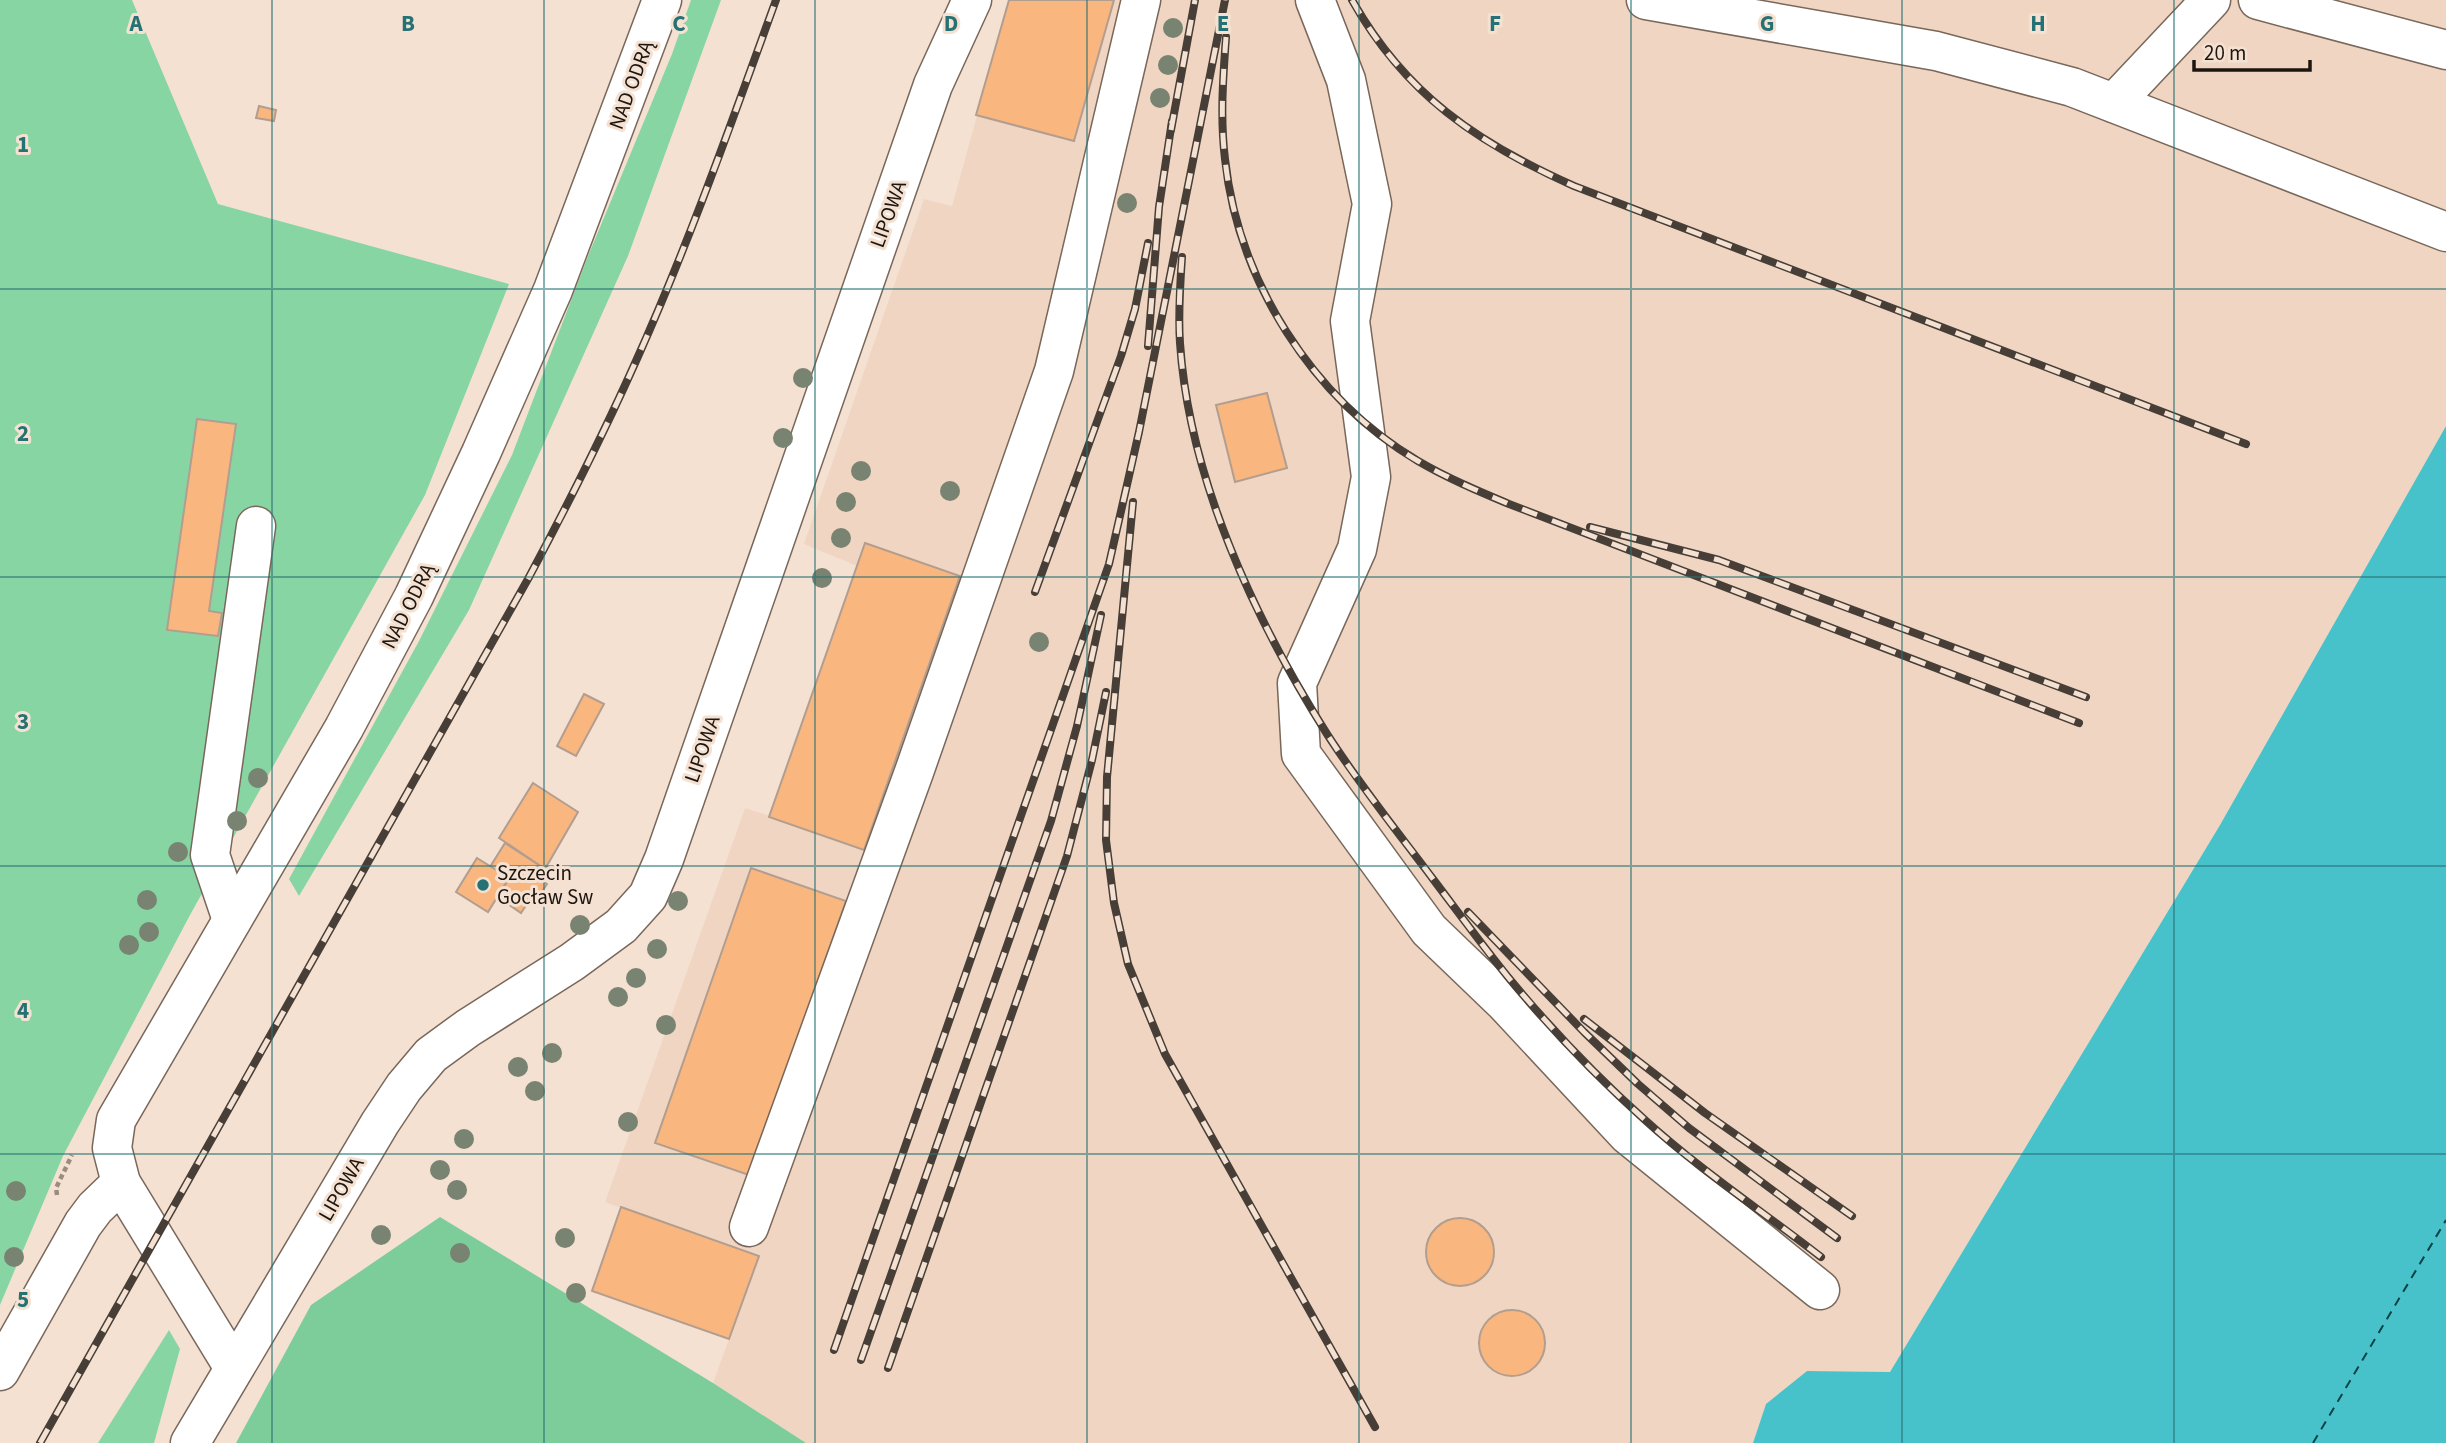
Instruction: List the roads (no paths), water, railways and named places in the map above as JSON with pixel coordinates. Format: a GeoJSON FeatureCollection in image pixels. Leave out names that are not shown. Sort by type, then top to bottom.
{"type":"FeatureCollection","features":[{"type":"Feature","properties":{"kind":"street","name":"NAD ODRĄ"},"geometry":{"type":"LineString","coordinates":[[121,1183],[112,1148],[116,1120],[349,717],[447,529],[553,290],[662,0]]}},
{"type":"Feature","properties":{"kind":"street","name":"LIPOWA"},"geometry":{"type":"LineString","coordinates":[[190,1443],[404,1087],[431,1055],[468,1028],[572,962],[621,926],[648,896],[664,859],[933,85],[972,0]]}},
{"type":"Feature","properties":{"kind":"street"},"geometry":{"type":"LineString","coordinates":[[749,1227],[914,772],[1054,371],[1141,0]]}},
{"type":"Feature","properties":{"kind":"street"},"geometry":{"type":"LineString","coordinates":[[1315,0],[1346,80],[1372,204],[1350,321],[1371,477],[1357,550],[1297,683],[1301,754],[1429,930],[1505,1003],[1628,1135],[1820,1290]]}},
{"type":"Feature","properties":{"kind":"street"},"geometry":{"type":"LineString","coordinates":[[1646,0],[1936,51],[2072,87],[2446,232]]}},
{"type":"Feature","properties":{"kind":"street"},"geometry":{"type":"LineString","coordinates":[[2114,103],[2211,0]]}},
{"type":"Feature","properties":{"kind":"street"},"geometry":{"type":"LineString","coordinates":[[2258,0],[2446,50]]}},
{"type":"Feature","properties":{"kind":"street"},"geometry":{"type":"LineString","coordinates":[[232,920],[210,855],[256,526]]}},
{"type":"Feature","properties":{"kind":"street"},"geometry":{"type":"LineString","coordinates":[[0,1371],[83,1224],[121,1183],[234,1368]]}},
{"type":"Feature","properties":{"kind":"water"},"geometry":{"type":"Polygon","coordinates":[[[2446,426],[2446,1443],[1753,1443],[1766,1404],[1807,1371],[1890,1372],[2220,825],[2446,426]]]}},
{"type":"Feature","properties":{"kind":"railway"},"geometry":{"type":"LineString","coordinates":[[40,1443],[528,579],[570,498],[623,389],[674,272],[776,0]]}},
{"type":"Feature","properties":{"kind":"railway"},"geometry":{"type":"LineString","coordinates":[[1171,130],[1195,0]]}},
{"type":"Feature","properties":{"kind":"railway"},"geometry":{"type":"LineString","coordinates":[[834,1350],[1109,564],[1139,432],[1225,0]]}},
{"type":"Feature","properties":{"kind":"railway"},"geometry":{"type":"LineString","coordinates":[[1352,0],[1395,63],[1420,89],[1475,133],[1539,170],[1574,186],[2246,444]]}},
{"type":"Feature","properties":{"kind":"railway"},"geometry":{"type":"LineString","coordinates":[[1226,37],[1222,98],[1223,144],[1233,204],[1246,249],[1264,292],[1287,332],[1314,370],[1345,404],[1380,435],[1429,467],[1509,504],[2079,723]]}},
{"type":"Feature","properties":{"kind":"railway"},"geometry":{"type":"LineString","coordinates":[[1148,346],[1159,207],[1172,121]]}},
{"type":"Feature","properties":{"kind":"railway"},"geometry":{"type":"LineString","coordinates":[[1035,592],[1121,356],[1135,309],[1148,243]]}},
{"type":"Feature","properties":{"kind":"railway"},"geometry":{"type":"LineString","coordinates":[[1182,257],[1179,332],[1186,394],[1211,496],[1251,596],[1300,690],[1327,734],[1365,789],[1489,953],[1574,1051],[1666,1138],[1821,1257]]}},
{"type":"Feature","properties":{"kind":"railway"},"geometry":{"type":"LineString","coordinates":[[1133,502],[1107,777],[1106,840],[1114,903],[1128,964],[1165,1054],[1375,1427]]}},
{"type":"Feature","properties":{"kind":"railway"},"geometry":{"type":"LineString","coordinates":[[1590,527],[1719,560],[2086,697]]}},
{"type":"Feature","properties":{"kind":"railway"},"geometry":{"type":"LineString","coordinates":[[861,1360],[1051,821],[1077,726],[1101,615]]}},
{"type":"Feature","properties":{"kind":"railway"},"geometry":{"type":"LineString","coordinates":[[888,1368],[1067,856],[1092,760],[1106,692]]}},
{"type":"Feature","properties":{"kind":"railway"},"geometry":{"type":"LineString","coordinates":[[1468,912],[1638,1084],[1689,1128],[1837,1238]]}},
{"type":"Feature","properties":{"kind":"railway"},"geometry":{"type":"LineString","coordinates":[[1584,1019],[1705,1113],[1852,1216]]}},
{"type":"Feature","properties":{"kind":"place","name":"Szczecin Gocław Sw"},"geometry":{"type":"Point","coordinates":[483,885]}}]}
